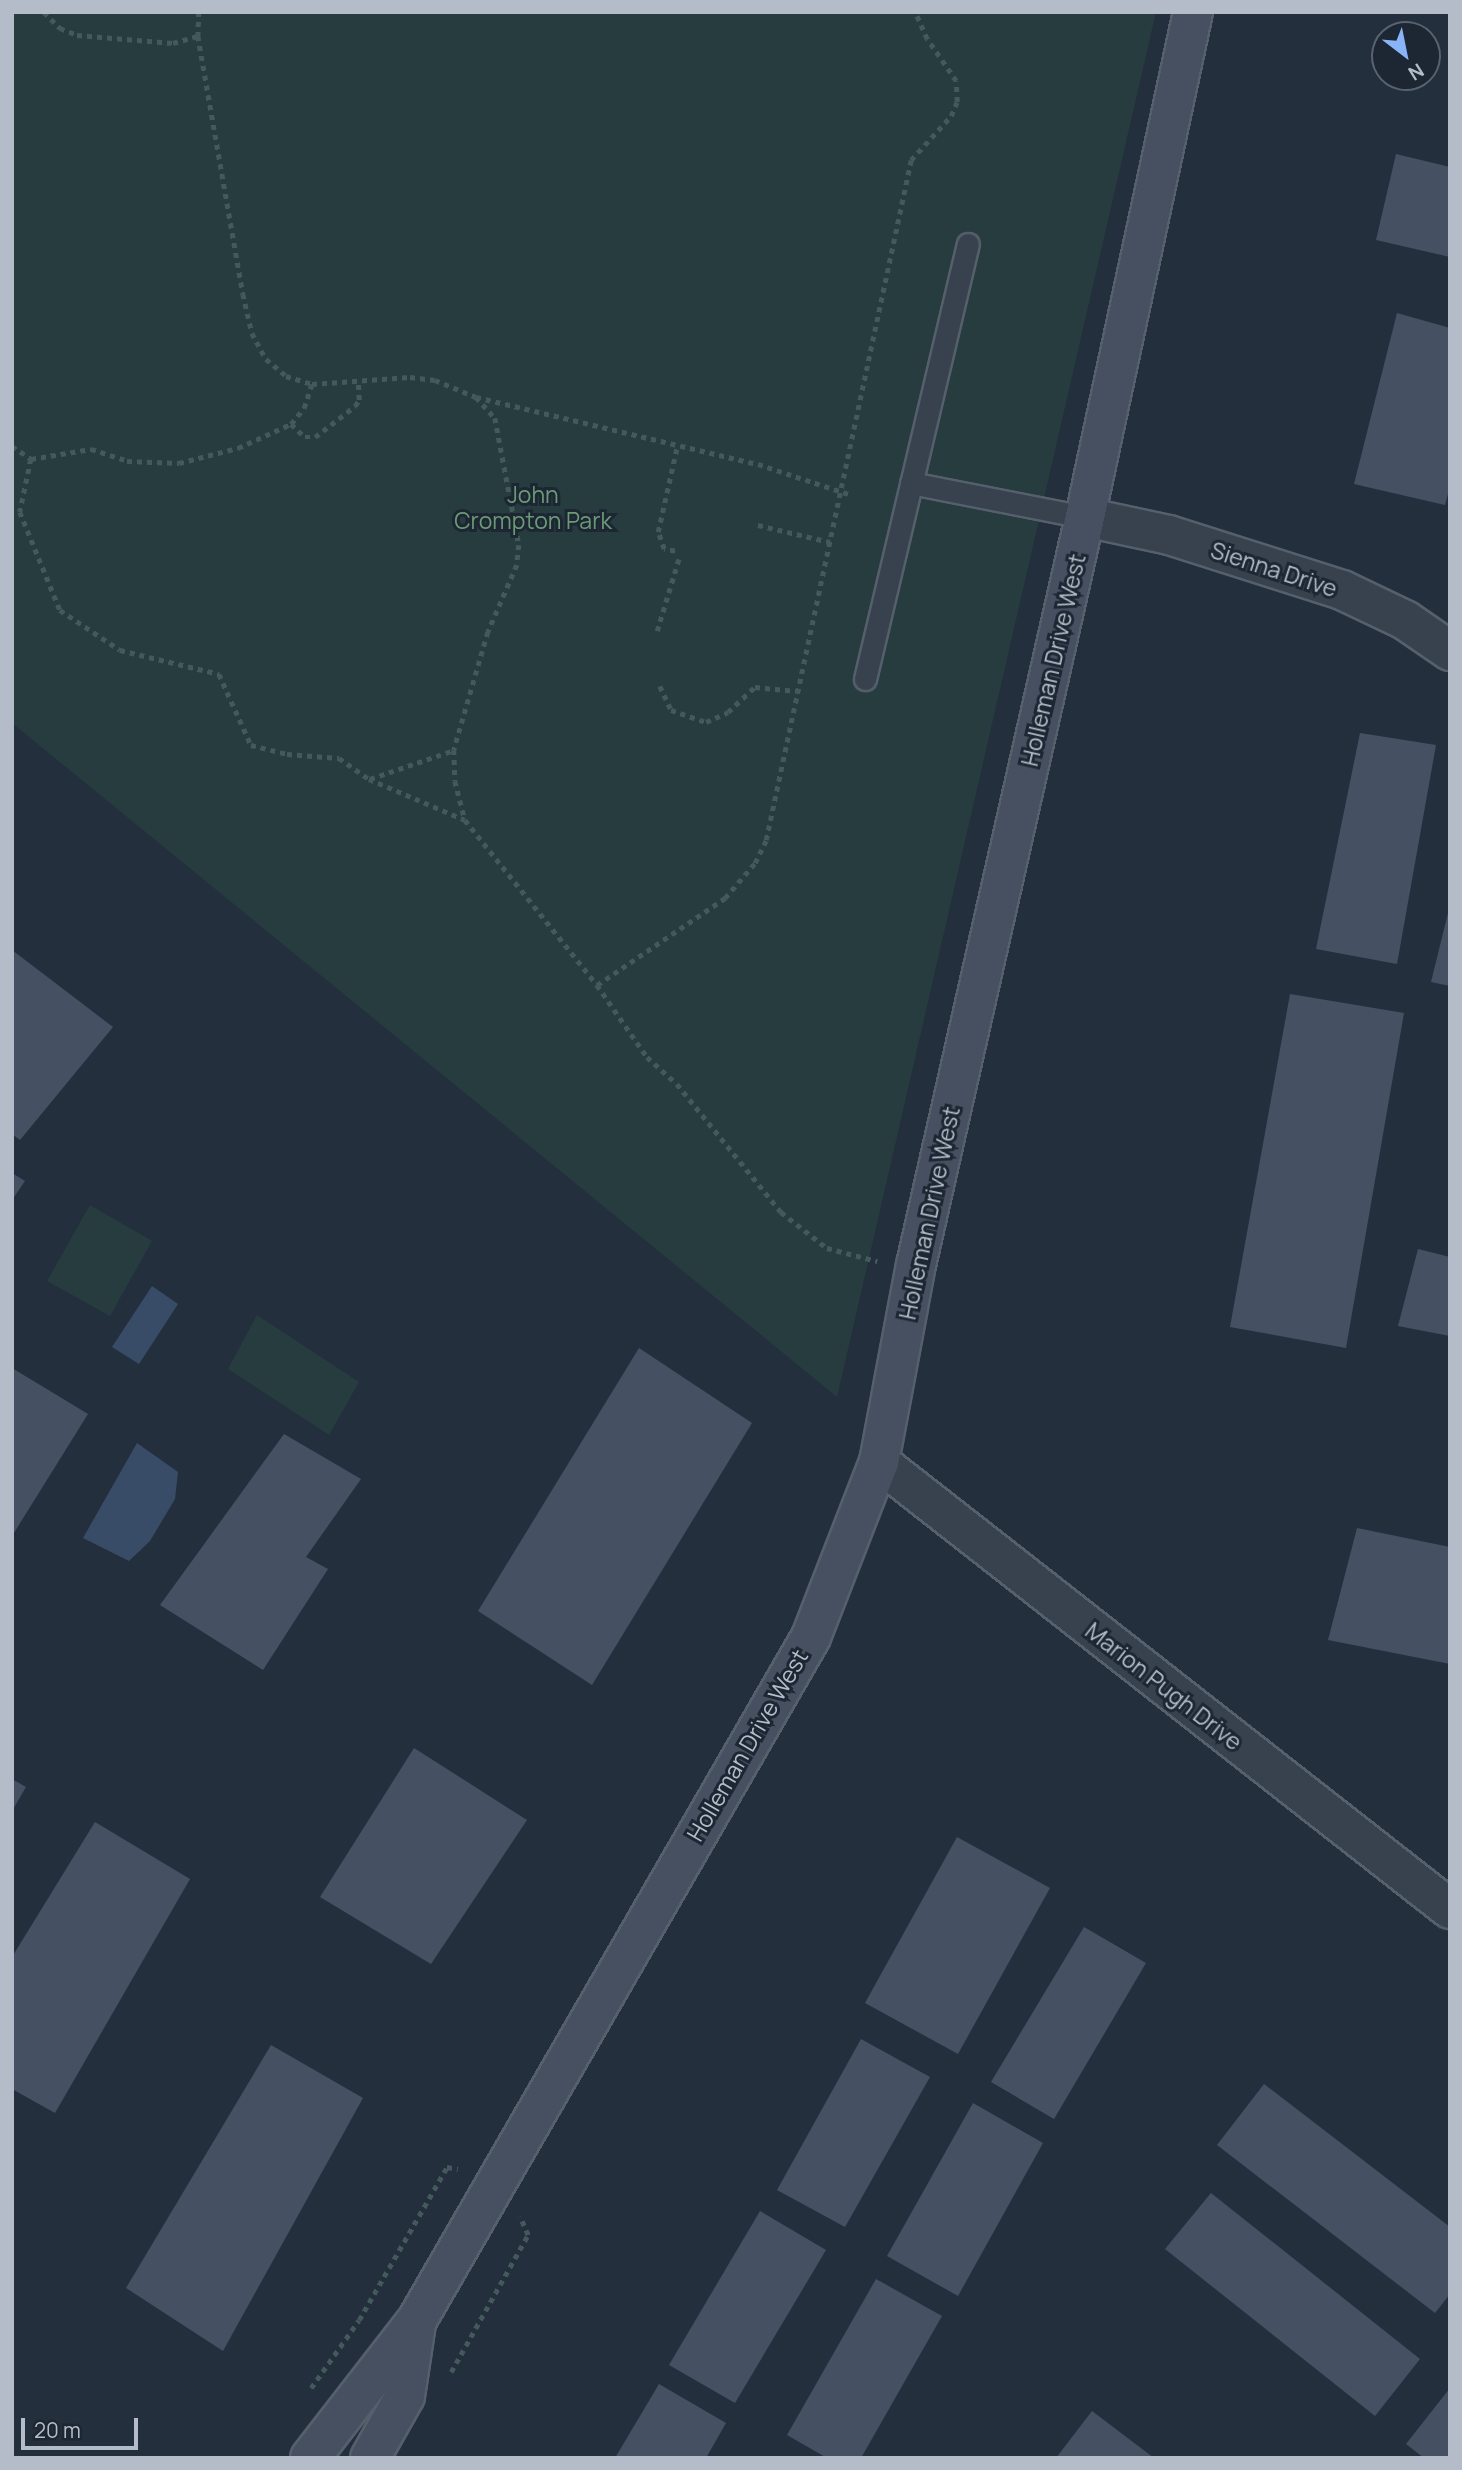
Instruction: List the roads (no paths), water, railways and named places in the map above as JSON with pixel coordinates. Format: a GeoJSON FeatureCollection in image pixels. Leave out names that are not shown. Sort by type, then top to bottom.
{"type":"FeatureCollection","features":[{"type":"Feature","properties":{"kind":"street","name":"Holleman Drive West"},"geometry":{"type":"LineString","coordinates":[[310,2458],[417,2320],[811,1637],[879,1462],[916,1265],[1085,517],[1193,12]]}},
{"type":"Feature","properties":{"kind":"street","name":"Sienna Drive"},"geometry":{"type":"LineString","coordinates":[[1085,517],[1170,535],[1342,590],[1405,620],[1450,651]]}},
{"type":"Feature","properties":{"kind":"street","name":"Marion Pugh Drive"},"geometry":{"type":"LineString","coordinates":[[879,1462],[1450,1909]]}},
{"type":"Feature","properties":{"kind":"street","name":"Holleman Drive West"},"geometry":{"type":"LineString","coordinates":[[370,2458],[405,2396],[417,2320]]}},
{"type":"Feature","properties":{"kind":"lane"},"geometry":{"type":"LineString","coordinates":[[865,679],[968,244]]}},
{"type":"Feature","properties":{"kind":"lane"},"geometry":{"type":"LineString","coordinates":[[911,483],[1085,517]]}},
{"type":"Feature","properties":{"kind":"water"},"geometry":{"type":"Polygon","coordinates":[[[152,1286],[178,1304],[139,1364],[112,1347],[152,1286]]]}},
{"type":"Feature","properties":{"kind":"water"},"geometry":{"type":"Polygon","coordinates":[[[137,1443],[178,1472],[175,1499],[150,1541],[129,1561],[83,1538],[137,1443]]]}},
{"type":"Feature","properties":{"kind":"park label","name":"John Crompton Park"},"geometry":{"type":"Point","coordinates":[533,507]}}]}
